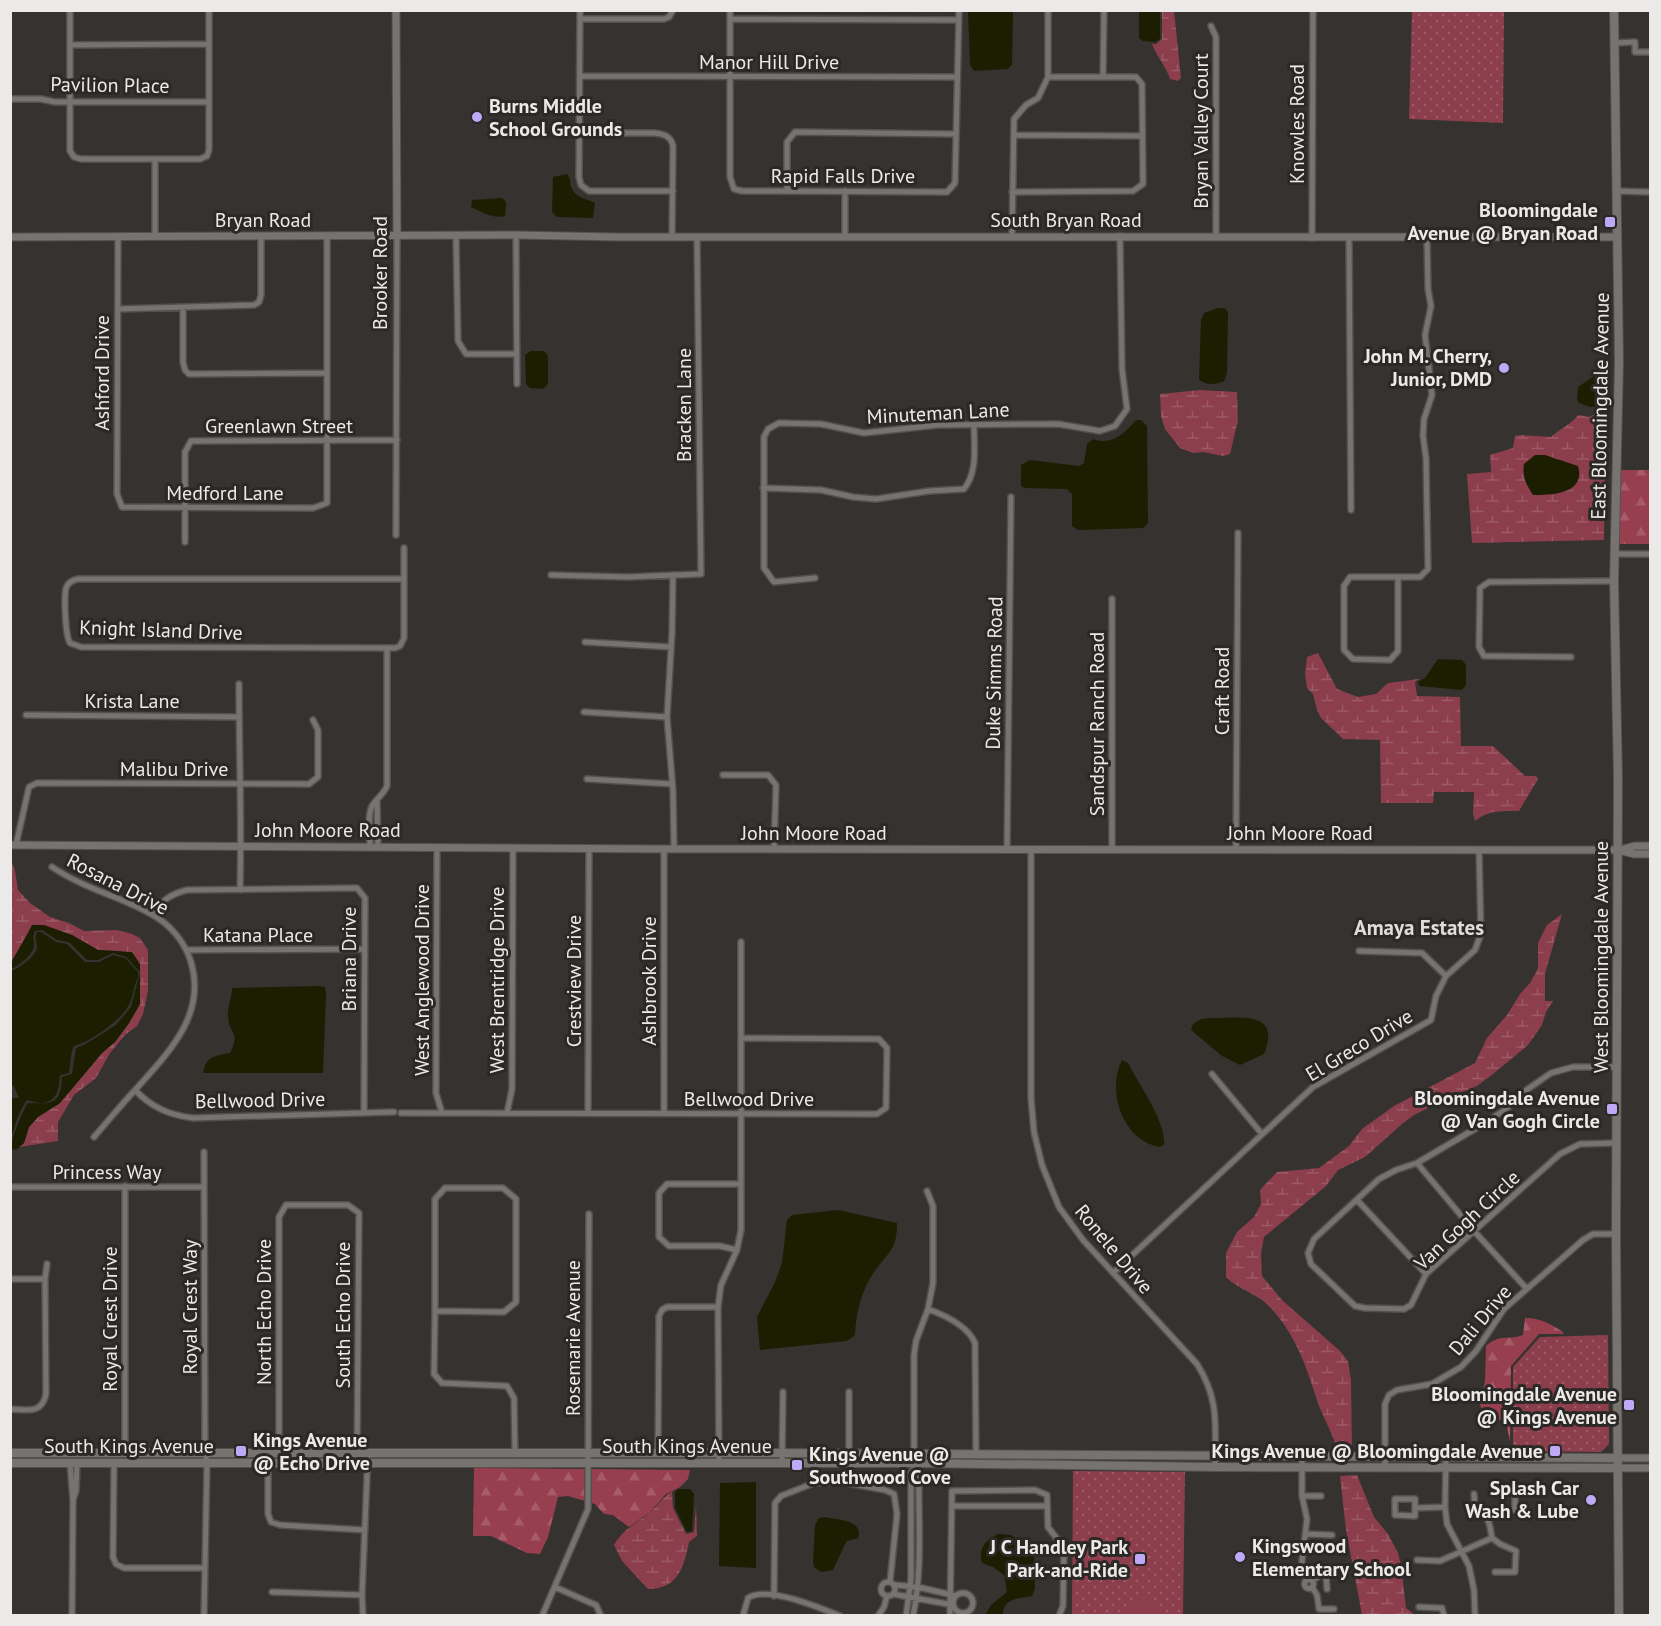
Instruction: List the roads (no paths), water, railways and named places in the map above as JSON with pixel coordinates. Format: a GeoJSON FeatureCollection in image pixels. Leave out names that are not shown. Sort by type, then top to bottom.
{"type":"FeatureCollection","features":[{"type":"Feature","properties":{"kind":"main road","name":"East Bloomingdale Avenue"},"geometry":{"type":"LineString","coordinates":[[1614,10],[1619,414],[1614,581],[1618,802]]}},
{"type":"Feature","properties":{"kind":"main road","name":"West Bloomingdale Avenue"},"geometry":{"type":"LineString","coordinates":[[1618,802],[1616,1233],[1619,1616]]}},
{"type":"Feature","properties":{"kind":"main road","name":"South Kings Avenue"},"geometry":{"type":"LineString","coordinates":[[10,1452],[658,1452],[1619,1458]]}},
{"type":"Feature","properties":{"kind":"main road"},"geometry":{"type":"LineString","coordinates":[[437,1453],[437,1462]]}},
{"type":"Feature","properties":{"kind":"main road","name":"South Kings Avenue"},"geometry":{"type":"LineString","coordinates":[[10,1463],[588,1462],[1619,1468]]}},
{"type":"Feature","properties":{"kind":"street"},"geometry":{"type":"LineString","coordinates":[[70,10],[70,152],[74,157],[81,159],[200,159],[207,156],[209,150],[209,10]]}},
{"type":"Feature","properties":{"kind":"street","name":"Brooker Road"},"geometry":{"type":"LineString","coordinates":[[396,10],[396,536]]}},
{"type":"Feature","properties":{"kind":"street"},"geometry":{"type":"LineString","coordinates":[[580,10],[579,182],[585,190],[673,191]]}},
{"type":"Feature","properties":{"kind":"street"},"geometry":{"type":"LineString","coordinates":[[580,19],[664,19],[669,17],[673,10]]}},
{"type":"Feature","properties":{"kind":"street","name":"Rapid Falls Drive"},"geometry":{"type":"LineString","coordinates":[[730,10],[730,177],[732,185],[737,190],[947,192],[956,183],[955,134],[959,10]]}},
{"type":"Feature","properties":{"kind":"street"},"geometry":{"type":"LineString","coordinates":[[1012,237],[1014,119],[1026,105],[1038,98],[1048,77],[1048,10]]}},
{"type":"Feature","properties":{"kind":"street"},"geometry":{"type":"LineString","coordinates":[[1103,76],[1104,10]]}},
{"type":"Feature","properties":{"kind":"street","name":"Knowles Road"},"geometry":{"type":"LineString","coordinates":[[1312,10],[1312,238]]}},
{"type":"Feature","properties":{"kind":"street"},"geometry":{"type":"LineString","coordinates":[[730,19],[959,20]]}},
{"type":"Feature","properties":{"kind":"street","name":"Bryan Valley Court"},"geometry":{"type":"LineString","coordinates":[[1211,26],[1216,37],[1216,237]]}},
{"type":"Feature","properties":{"kind":"street"},"geometry":{"type":"LineString","coordinates":[[1614,43],[1635,42],[1635,52],[1650,52]]}},
{"type":"Feature","properties":{"kind":"street"},"geometry":{"type":"LineString","coordinates":[[70,45],[209,44]]}},
{"type":"Feature","properties":{"kind":"street","name":"Manor Hill Drive"},"geometry":{"type":"LineString","coordinates":[[580,76],[957,77]]}},
{"type":"Feature","properties":{"kind":"street"},"geometry":{"type":"LineString","coordinates":[[1012,192],[1133,191],[1143,184],[1142,84],[1136,77],[1048,77]]}},
{"type":"Feature","properties":{"kind":"street","name":"Pavilion Place"},"geometry":{"type":"LineString","coordinates":[[10,99],[70,102],[209,102]]}},
{"type":"Feature","properties":{"kind":"street"},"geometry":{"type":"LineString","coordinates":[[787,191],[788,142],[795,132],[955,134]]}},
{"type":"Feature","properties":{"kind":"street"},"geometry":{"type":"LineString","coordinates":[[580,133],[666,135],[673,144],[672,236]]}},
{"type":"Feature","properties":{"kind":"street"},"geometry":{"type":"LineString","coordinates":[[1014,135],[1142,136]]}},
{"type":"Feature","properties":{"kind":"street"},"geometry":{"type":"LineString","coordinates":[[154,237],[155,159]]}},
{"type":"Feature","properties":{"kind":"street"},"geometry":{"type":"LineString","coordinates":[[845,191],[845,237]]}},
{"type":"Feature","properties":{"kind":"street"},"geometry":{"type":"LineString","coordinates":[[1616,191],[1650,192]]}},
{"type":"Feature","properties":{"kind":"street"},"geometry":{"type":"LineString","coordinates":[[516,235],[517,384]]}},
{"type":"Feature","properties":{"kind":"street","name":"Bryan Road"},"geometry":{"type":"LineString","coordinates":[[10,237],[516,235]]}},
{"type":"Feature","properties":{"kind":"street","name":"South Bryan Road"},"geometry":{"type":"LineString","coordinates":[[516,235],[1617,237]]}},
{"type":"Feature","properties":{"kind":"street"},"geometry":{"type":"LineString","coordinates":[[456,236],[458,341],[466,354],[516,354]]}},
{"type":"Feature","properties":{"kind":"street","name":"Minuteman Lane"},"geometry":{"type":"LineString","coordinates":[[815,578],[774,582],[764,568],[764,437],[768,429],[779,423],[821,424],[864,433],[938,425],[1058,424],[1100,430],[1116,426],[1127,409],[1122,369],[1120,236]]}},
{"type":"Feature","properties":{"kind":"street","name":"Ashford Drive"},"geometry":{"type":"LineString","coordinates":[[117,237],[117,494],[122,507]]}},
{"type":"Feature","properties":{"kind":"street"},"geometry":{"type":"LineString","coordinates":[[117,309],[183,309],[257,304],[261,295],[261,237]]}},
{"type":"Feature","properties":{"kind":"street"},"geometry":{"type":"LineString","coordinates":[[327,237],[327,441]]}},
{"type":"Feature","properties":{"kind":"street","name":"Bracken Lane"},"geometry":{"type":"LineString","coordinates":[[673,575],[700,574],[697,237]]}},
{"type":"Feature","properties":{"kind":"street"},"geometry":{"type":"LineString","coordinates":[[1349,237],[1351,510]]}},
{"type":"Feature","properties":{"kind":"street"},"geometry":{"type":"LineString","coordinates":[[1398,577],[1398,651],[1390,660],[1353,659],[1344,650],[1344,586],[1350,578],[1398,577],[1420,577],[1428,569],[1426,458],[1423,436],[1424,419],[1432,395],[1425,335],[1431,306],[1428,288],[1427,237]]}},
{"type":"Feature","properties":{"kind":"street"},"geometry":{"type":"LineString","coordinates":[[183,309],[183,362],[189,374],[327,373]]}},
{"type":"Feature","properties":{"kind":"street"},"geometry":{"type":"LineString","coordinates":[[763,488],[821,490],[876,499],[929,491],[964,489],[972,479],[974,467],[974,425]]}},
{"type":"Feature","properties":{"kind":"street","name":"Greenlawn Street"},"geometry":{"type":"LineString","coordinates":[[185,543],[186,452],[191,441],[397,440]]}},
{"type":"Feature","properties":{"kind":"street","name":"Medford Lane"},"geometry":{"type":"LineString","coordinates":[[122,507],[313,508],[327,503],[327,441]]}},
{"type":"Feature","properties":{"kind":"street","name":"Duke Simms Road"},"geometry":{"type":"LineString","coordinates":[[1007,850],[1011,497]]}},
{"type":"Feature","properties":{"kind":"street","name":"Craft Road"},"geometry":{"type":"LineString","coordinates":[[1236,850],[1238,533]]}},
{"type":"Feature","properties":{"kind":"street"},"geometry":{"type":"LineString","coordinates":[[370,846],[370,818],[373,805],[387,786],[387,648],[400,646],[404,638],[404,548]]}},
{"type":"Feature","properties":{"kind":"street"},"geometry":{"type":"LineString","coordinates":[[1615,554],[1650,554]]}},
{"type":"Feature","properties":{"kind":"street"},"geometry":{"type":"LineString","coordinates":[[551,575],[620,577],[673,575],[667,717],[674,849]]}},
{"type":"Feature","properties":{"kind":"street","name":"Knight Island Drive"},"geometry":{"type":"LineString","coordinates":[[387,648],[74,645],[66,635],[66,588],[70,581],[78,579],[404,579]]}},
{"type":"Feature","properties":{"kind":"street"},"geometry":{"type":"LineString","coordinates":[[1571,657],[1484,656],[1479,647],[1480,588],[1489,582],[1614,581]]}},
{"type":"Feature","properties":{"kind":"street","name":"Sandspur Ranch Road"},"geometry":{"type":"LineString","coordinates":[[1112,599],[1112,850]]}},
{"type":"Feature","properties":{"kind":"street"},"geometry":{"type":"LineString","coordinates":[[585,642],[671,647]]}},
{"type":"Feature","properties":{"kind":"street"},"geometry":{"type":"LineString","coordinates":[[238,684],[242,846],[240,890]]}},
{"type":"Feature","properties":{"kind":"street"},"geometry":{"type":"LineString","coordinates":[[584,712],[667,717]]}},
{"type":"Feature","properties":{"kind":"street","name":"Krista Lane"},"geometry":{"type":"LineString","coordinates":[[26,715],[239,717]]}},
{"type":"Feature","properties":{"kind":"street","name":"Malibu Drive"},"geometry":{"type":"LineString","coordinates":[[14,845],[30,787],[37,783],[309,784],[318,777],[318,730],[314,720]]}},
{"type":"Feature","properties":{"kind":"street"},"geometry":{"type":"LineString","coordinates":[[723,775],[768,775],[776,785],[774,849]]}},
{"type":"Feature","properties":{"kind":"street"},"geometry":{"type":"LineString","coordinates":[[587,779],[672,784]]}},
{"type":"Feature","properties":{"kind":"street"},"geometry":{"type":"LineString","coordinates":[[377,801],[378,846]]}},
{"type":"Feature","properties":{"kind":"street","name":"John Moore Road"},"geometry":{"type":"LineString","coordinates":[[14,845],[1007,850],[1618,850],[1634,846],[1650,846]]}},
{"type":"Feature","properties":{"kind":"street","name":"West Anglewood Drive"},"geometry":{"type":"LineString","coordinates":[[437,847],[436,1093],[442,1113]]}},
{"type":"Feature","properties":{"kind":"street","name":"West Brentridge Drive"},"geometry":{"type":"LineString","coordinates":[[507,1113],[512,1089],[513,848]]}},
{"type":"Feature","properties":{"kind":"street","name":"Crestview Drive"},"geometry":{"type":"LineString","coordinates":[[588,1113],[589,849]]}},
{"type":"Feature","properties":{"kind":"street","name":"Ashbrook Drive"},"geometry":{"type":"LineString","coordinates":[[664,849],[664,1113]]}},
{"type":"Feature","properties":{"kind":"street","name":"Ronele Drive"},"geometry":{"type":"LineString","coordinates":[[1030,850],[1031,1098],[1034,1132],[1042,1165],[1059,1207],[1083,1240],[1197,1364],[1206,1378],[1215,1408],[1215,1467]]}},
{"type":"Feature","properties":{"kind":"street","name":"El Greco Drive"},"geometry":{"type":"LineString","coordinates":[[1113,1273],[1313,1087],[1431,1020],[1437,996],[1446,976],[1475,950],[1481,934],[1479,850]]}},
{"type":"Feature","properties":{"kind":"street","name":"John Moore Road"},"geometry":{"type":"LineString","coordinates":[[1618,850],[1634,854],[1650,854]]}},
{"type":"Feature","properties":{"kind":"street","name":"Rosana Drive"},"geometry":{"type":"LineString","coordinates":[[52,867],[71,880],[153,914],[178,936],[188,950],[194,970],[195,991],[192,1011],[185,1027],[170,1051],[94,1137]]}},
{"type":"Feature","properties":{"kind":"street","name":"Briana Drive"},"geometry":{"type":"LineString","coordinates":[[153,914],[160,903],[172,894],[188,890],[357,888],[364,898],[364,1113]]}},
{"type":"Feature","properties":{"kind":"street"},"geometry":{"type":"LineString","coordinates":[[718,1463],[718,1307],[721,1285],[737,1250],[741,1230],[741,942]]}},
{"type":"Feature","properties":{"kind":"street","name":"Katana Place"},"geometry":{"type":"LineString","coordinates":[[188,950],[364,949]]}},
{"type":"Feature","properties":{"kind":"street"},"geometry":{"type":"LineString","coordinates":[[1359,951],[1422,953],[1446,976]]}},
{"type":"Feature","properties":{"kind":"street","name":"Bellwood Drive"},"geometry":{"type":"LineString","coordinates":[[135,1090],[146,1102],[165,1112],[193,1118],[398,1112],[877,1114],[886,1108],[887,1048],[879,1039],[741,1038]]}},
{"type":"Feature","properties":{"kind":"street","name":"Van Gogh Circle"},"geometry":{"type":"LineString","coordinates":[[1616,1143],[1580,1144],[1560,1154],[1426,1274],[1411,1305],[1404,1309],[1355,1306],[1311,1264],[1308,1253],[1314,1239],[1379,1179],[1417,1163],[1506,1109],[1525,1091],[1551,1073],[1573,1067],[1617,1067]]}},
{"type":"Feature","properties":{"kind":"street"},"geometry":{"type":"LineString","coordinates":[[1212,1074],[1262,1134]]}},
{"type":"Feature","properties":{"kind":"street","name":"Royal Crest Way"},"geometry":{"type":"LineString","coordinates":[[204,1152],[205,1452],[207,1463],[204,1616]]}},
{"type":"Feature","properties":{"kind":"street"},"geometry":{"type":"LineString","coordinates":[[1417,1163],[1527,1289]]}},
{"type":"Feature","properties":{"kind":"street"},"geometry":{"type":"LineString","coordinates":[[737,1250],[720,1246],[669,1246],[659,1237],[659,1193],[667,1184],[741,1184]]}},
{"type":"Feature","properties":{"kind":"street","name":"Royal Crest Drive"},"geometry":{"type":"LineString","coordinates":[[124,1452],[125,1186]]}},
{"type":"Feature","properties":{"kind":"street","name":"Princess Way"},"geometry":{"type":"LineString","coordinates":[[10,1187],[204,1187]]}},
{"type":"Feature","properties":{"kind":"street"},"geometry":{"type":"LineString","coordinates":[[435,1311],[504,1312],[516,1302],[516,1199],[503,1188],[445,1188],[435,1199],[434,1374],[442,1383],[507,1386],[514,1398],[515,1462]]}},
{"type":"Feature","properties":{"kind":"street"},"geometry":{"type":"LineString","coordinates":[[906,1616],[910,1586],[911,1473],[914,1465],[914,1355],[933,1283],[933,1206],[927,1191]]}},
{"type":"Feature","properties":{"kind":"street"},"geometry":{"type":"LineString","coordinates":[[1357,1200],[1426,1274]]}},
{"type":"Feature","properties":{"kind":"street","name":"North Echo Drive"},"geometry":{"type":"LineString","coordinates":[[279,1452],[279,1217],[286,1205],[317,1205]]}},
{"type":"Feature","properties":{"kind":"street","name":"South Echo Drive"},"geometry":{"type":"LineString","coordinates":[[317,1205],[348,1205],[359,1213],[357,1462]]}},
{"type":"Feature","properties":{"kind":"street","name":"Rosemarie Avenue"},"geometry":{"type":"LineString","coordinates":[[542,1616],[588,1509],[588,1214]]}},
{"type":"Feature","properties":{"kind":"street","name":"Dali Drive"},"geometry":{"type":"LineString","coordinates":[[1385,1467],[1385,1404],[1389,1395],[1396,1390],[1432,1384],[1454,1373],[1472,1356],[1501,1312],[1588,1236],[1596,1233],[1616,1233]]}},
{"type":"Feature","properties":{"kind":"street"},"geometry":{"type":"LineString","coordinates":[[10,1409],[40,1408],[45,1402],[47,1264]]}},
{"type":"Feature","properties":{"kind":"street"},"geometry":{"type":"LineString","coordinates":[[10,1279],[45,1279]]}},
{"type":"Feature","properties":{"kind":"street"},"geometry":{"type":"LineString","coordinates":[[658,1452],[659,1316],[667,1307],[718,1307]]}},
{"type":"Feature","properties":{"kind":"street"},"geometry":{"type":"LineString","coordinates":[[928,1309],[945,1315],[967,1332],[975,1343],[976,1454]]}},
{"type":"Feature","properties":{"kind":"street"},"geometry":{"type":"LineString","coordinates":[[782,1463],[783,1392]]}},
{"type":"Feature","properties":{"kind":"street"},"geometry":{"type":"LineString","coordinates":[[849,1392],[849,1463]]}},
{"type":"Feature","properties":{"kind":"street"},"geometry":{"type":"LineString","coordinates":[[363,1616],[368,1453]]}},
{"type":"Feature","properties":{"kind":"street"},"geometry":{"type":"LineString","coordinates":[[1302,1456],[1302,1496],[1307,1520],[1302,1561],[1303,1574],[1317,1595],[1319,1608],[1334,1608]]}},
{"type":"Feature","properties":{"kind":"street"},"geometry":{"type":"LineString","coordinates":[[1446,1457],[1447,1524],[1469,1566],[1473,1582],[1475,1616]]}},
{"type":"Feature","properties":{"kind":"street","name":"South Kings Avenue"},"geometry":{"type":"LineString","coordinates":[[1619,1458],[1650,1458]]}},
{"type":"Feature","properties":{"kind":"street"},"geometry":{"type":"LineString","coordinates":[[267,1462],[270,1522],[279,1525],[365,1530]]}},
{"type":"Feature","properties":{"kind":"street"},"geometry":{"type":"LineString","coordinates":[[72,1616],[73,1463]]}},
{"type":"Feature","properties":{"kind":"street"},"geometry":{"type":"LineString","coordinates":[[114,1463],[112,1557],[114,1562],[124,1568],[204,1568]]}},
{"type":"Feature","properties":{"kind":"street"},"geometry":{"type":"LineString","coordinates":[[913,1616],[918,1587],[919,1473],[914,1465]]}},
{"type":"Feature","properties":{"kind":"street","name":"South Kings Avenue"},"geometry":{"type":"LineString","coordinates":[[1619,1468],[1650,1468]]}},
{"type":"Feature","properties":{"kind":"street"},"geometry":{"type":"LineString","coordinates":[[774,1596],[775,1503],[781,1496],[814,1483],[842,1482],[885,1490],[894,1494],[897,1514],[893,1583],[890,1595],[878,1616]]}},
{"type":"Feature","properties":{"kind":"street"},"geometry":{"type":"LineString","coordinates":[[950,1616],[954,1596],[952,1491],[1035,1490],[1047,1495],[1048,1527],[1064,1548],[1064,1606],[1059,1616]]}},
{"type":"Feature","properties":{"kind":"street"},"geometry":{"type":"LineString","coordinates":[[1474,1494],[1474,1512],[1485,1516],[1488,1520],[1492,1538],[1516,1551],[1515,1572],[1495,1572]]}},
{"type":"Feature","properties":{"kind":"street"},"geometry":{"type":"LineString","coordinates":[[1302,1496],[1321,1496]]}},
{"type":"Feature","properties":{"kind":"street"},"geometry":{"type":"LineString","coordinates":[[1488,1520],[1495,1510],[1515,1510],[1515,1496]]}},
{"type":"Feature","properties":{"kind":"street"},"geometry":{"type":"LineString","coordinates":[[1395,1499],[1415,1499],[1415,1508],[1415,1516],[1395,1515],[1395,1499]]}},
{"type":"Feature","properties":{"kind":"street"},"geometry":{"type":"LineString","coordinates":[[952,1506],[1047,1506]]}},
{"type":"Feature","properties":{"kind":"street"},"geometry":{"type":"LineString","coordinates":[[1415,1508],[1445,1508]]}},
{"type":"Feature","properties":{"kind":"street"},"geometry":{"type":"LineString","coordinates":[[1306,1534],[1332,1535]]}},
{"type":"Feature","properties":{"kind":"street"},"geometry":{"type":"LineString","coordinates":[[1417,1560],[1440,1561],[1492,1538]]}},
{"type":"Feature","properties":{"kind":"street"},"geometry":{"type":"LineString","coordinates":[[1310,1583],[1322,1574],[1326,1574],[1327,1589]]}},
{"type":"Feature","properties":{"kind":"street"},"geometry":{"type":"LineString","coordinates":[[883,1583],[910,1586],[954,1596],[961,1593],[969,1596],[972,1607],[962,1613],[952,1605],[917,1597],[890,1595],[882,1592],[881,1587],[883,1583]]}},
{"type":"Feature","properties":{"kind":"street"},"geometry":{"type":"LineString","coordinates":[[555,1587],[596,1605],[601,1616]]}},
{"type":"Feature","properties":{"kind":"street"},"geometry":{"type":"LineString","coordinates":[[272,1592],[362,1595]]}},
{"type":"Feature","properties":{"kind":"street"},"geometry":{"type":"LineString","coordinates":[[742,1616],[748,1598],[760,1594],[807,1602],[840,1616]]}},
{"type":"Feature","properties":{"kind":"street"},"geometry":{"type":"LineString","coordinates":[[1419,1607],[1442,1608],[1444,1616]]}},
{"type":"Feature","properties":{"kind":"place","name":"Burns Middle School Grounds"},"geometry":{"type":"Point","coordinates":[477,117]}},
{"type":"Feature","properties":{"kind":"place","name":"Bloomingdale Avenue @ Bryan Road"},"geometry":{"type":"Point","coordinates":[1610,222]}},
{"type":"Feature","properties":{"kind":"place","name":"John M. Cherry, Junior, DMD"},"geometry":{"type":"Point","coordinates":[1504,368]}},
{"type":"Feature","properties":{"kind":"place","name":"Bloomingdale Avenue @ Van Gogh Circle"},"geometry":{"type":"Point","coordinates":[1612,1109]}},
{"type":"Feature","properties":{"kind":"place","name":"Bloomingdale Avenue @ Kings Avenue"},"geometry":{"type":"Point","coordinates":[1629,1405]}},
{"type":"Feature","properties":{"kind":"place","name":"Kings Avenue @ Echo Drive"},"geometry":{"type":"Point","coordinates":[241,1451]}},
{"type":"Feature","properties":{"kind":"place","name":"Kings Avenue @ Bloomingdale Avenue"},"geometry":{"type":"Point","coordinates":[1555,1451]}},
{"type":"Feature","properties":{"kind":"place","name":"Kings Avenue @ Southwood Cove"},"geometry":{"type":"Point","coordinates":[797,1465]}},
{"type":"Feature","properties":{"kind":"place","name":"Splash Car Wash & Lube"},"geometry":{"type":"Point","coordinates":[1591,1500]}},
{"type":"Feature","properties":{"kind":"place","name":"Kingswood Elementary School"},"geometry":{"type":"Point","coordinates":[1240,1557]}},
{"type":"Feature","properties":{"kind":"place","name":"J C Handley Park Park-and-Ride"},"geometry":{"type":"Point","coordinates":[1140,1559]}},
{"type":"Feature","properties":{"kind":"district","name":"Amaya Estates"},"geometry":{"type":"Point","coordinates":[1419,927]}}]}
